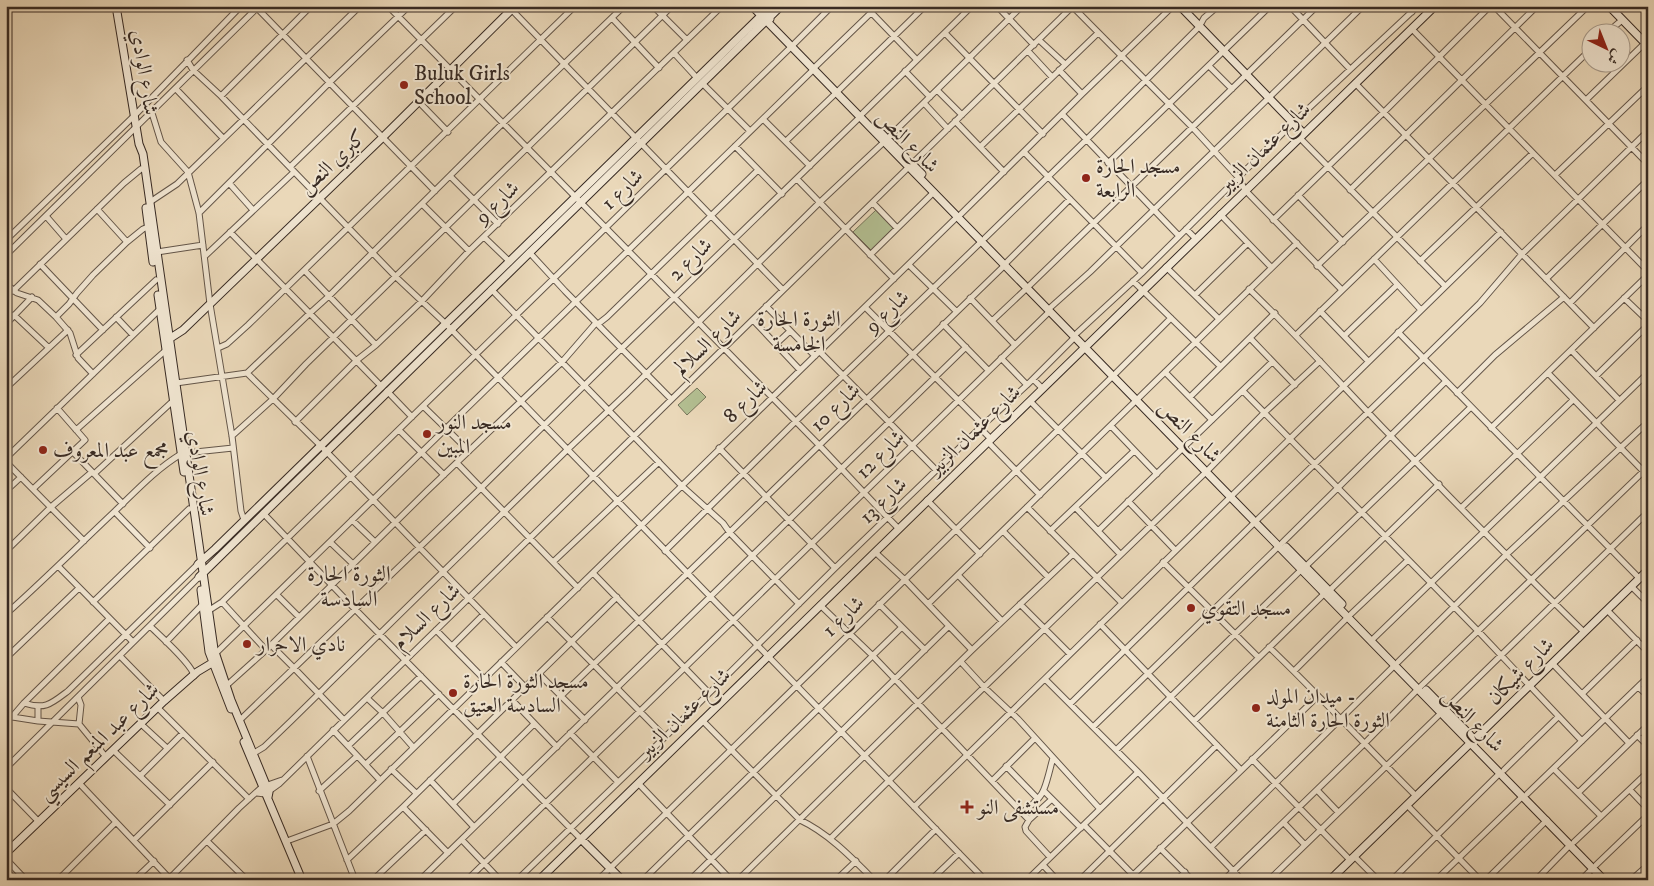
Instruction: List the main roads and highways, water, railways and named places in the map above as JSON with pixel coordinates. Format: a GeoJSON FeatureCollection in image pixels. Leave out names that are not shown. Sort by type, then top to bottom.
{"type":"FeatureCollection","features":[{"type":"Feature","properties":{"kind":"place","name":"Buluk Girls School"},"geometry":{"type":"Point","coordinates":[404,85]}},
{"type":"Feature","properties":{"kind":"place","name":"مسجد الحارة الرابعة"},"geometry":{"type":"Point","coordinates":[1086,178]}},
{"type":"Feature","properties":{"kind":"place","name":"مسجد النور المبين"},"geometry":{"type":"Point","coordinates":[427,434]}},
{"type":"Feature","properties":{"kind":"place","name":"مجمع عبد المعروف"},"geometry":{"type":"Point","coordinates":[43,450]}},
{"type":"Feature","properties":{"kind":"place","name":"مسجد التقوي"},"geometry":{"type":"Point","coordinates":[1191,608]}},
{"type":"Feature","properties":{"kind":"place","name":"نادي الاحرار"},"geometry":{"type":"Point","coordinates":[247,644]}},
{"type":"Feature","properties":{"kind":"place","name":"مسجد الثورة الحارة السادسة العتيق"},"geometry":{"type":"Point","coordinates":[453,693]}},
{"type":"Feature","properties":{"kind":"place","name":"ميدان المولد - الثورة الحارة الثامنة"},"geometry":{"type":"Point","coordinates":[1256,708]}},
{"type":"Feature","properties":{"kind":"place","name":"مستشفى النو"},"geometry":{"type":"Point","coordinates":[967,807]}},
{"type":"Feature","properties":{"kind":"district","name":"الثورة الحارة الخامسة"},"geometry":{"type":"Point","coordinates":[799,330]}},
{"type":"Feature","properties":{"kind":"district","name":"الثورة الحارة السادسة"},"geometry":{"type":"Point","coordinates":[349,586]}}]}
